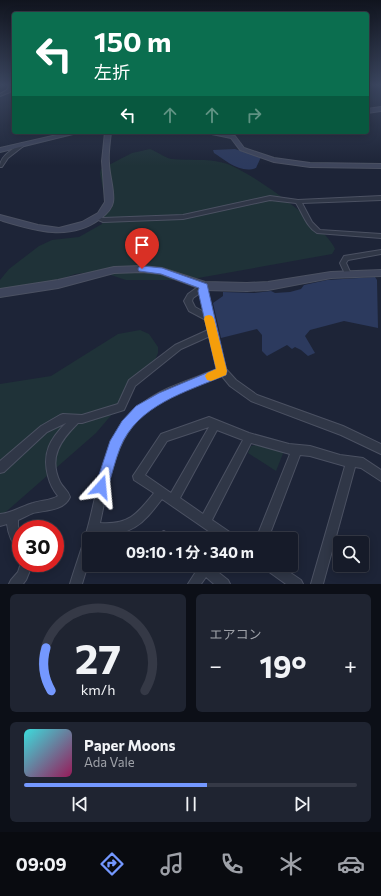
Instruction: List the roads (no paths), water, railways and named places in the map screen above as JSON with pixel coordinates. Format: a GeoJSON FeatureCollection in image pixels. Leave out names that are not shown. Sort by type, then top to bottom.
{"type":"FeatureCollection","features":[{"type":"Feature","properties":{"kind":"street"},"geometry":{"type":"LineString","coordinates":[[0,150],[69,134]]}},
{"type":"Feature","properties":{"kind":"street"},"geometry":{"type":"LineString","coordinates":[[0,217],[53,230],[78,226],[97,218],[107,208],[109,202],[105,161],[108,134]]}},
{"type":"Feature","properties":{"kind":"street"},"geometry":{"type":"LineString","coordinates":[[225,134],[236,138],[239,145],[247,151],[277,160],[331,166],[381,166]]}},
{"type":"Feature","properties":{"kind":"street"},"geometry":{"type":"LineString","coordinates":[[0,166],[6,157],[24,144]]}},
{"type":"Feature","properties":{"kind":"street"},"geometry":{"type":"LineString","coordinates":[[97,218],[103,220],[183,217],[270,198],[298,202],[381,198]]}},
{"type":"Feature","properties":{"kind":"street"},"geometry":{"type":"LineString","coordinates":[[298,202],[312,227],[319,232],[381,236]]}},
{"type":"Feature","properties":{"kind":"street"},"geometry":{"type":"LineString","coordinates":[[348,274],[343,263],[346,258],[381,252]]}},
{"type":"Feature","properties":{"kind":"street"},"geometry":{"type":"LineString","coordinates":[[0,293],[58,284],[114,270],[142,269],[162,271],[204,286],[247,287],[268,286],[326,276],[381,273]]}},
{"type":"Feature","properties":{"kind":"street"},"geometry":{"type":"LineString","coordinates":[[204,286],[203,291],[222,371],[233,383],[254,398],[343,431],[381,449]]}},
{"type":"Feature","properties":{"kind":"street"},"geometry":{"type":"LineString","coordinates":[[204,286],[190,296],[188,301],[192,309],[209,318]]}},
{"type":"Feature","properties":{"kind":"street"},"geometry":{"type":"LineString","coordinates":[[0,468],[44,429],[63,418],[82,419],[121,407],[132,383],[178,347],[212,332]]}},
{"type":"Feature","properties":{"kind":"street"},"geometry":{"type":"LineString","coordinates":[[92,532],[101,487],[114,445],[126,425],[140,410],[163,396],[222,371]]}},
{"type":"Feature","properties":{"kind":"street"},"geometry":{"type":"LineString","coordinates":[[0,520],[12,518],[33,508],[50,506],[65,497],[64,494],[57,489],[49,464],[55,442],[63,431],[76,419]]}},
{"type":"Feature","properties":{"kind":"street"},"geometry":{"type":"LineString","coordinates":[[220,532],[138,476],[164,437],[209,422],[249,438],[297,450],[310,451],[340,460],[363,463],[381,476]]}},
{"type":"Feature","properties":{"kind":"street"},"geometry":{"type":"LineString","coordinates":[[173,500],[215,425]]}},
{"type":"Feature","properties":{"kind":"street"},"geometry":{"type":"LineString","coordinates":[[205,522],[249,438]]}},
{"type":"Feature","properties":{"kind":"street"},"geometry":{"type":"LineString","coordinates":[[265,532],[297,450]]}},
{"type":"Feature","properties":{"kind":"street"},"geometry":{"type":"LineString","coordinates":[[317,584],[351,462]]}},
{"type":"Feature","properties":{"kind":"street"},"geometry":{"type":"LineString","coordinates":[[102,532],[131,524],[145,513],[161,492]]}},
{"type":"Feature","properties":{"kind":"street"},"geometry":{"type":"LineString","coordinates":[[76,584],[82,565]]}},
{"type":"Feature","properties":{"kind":"street"},"geometry":{"type":"LineString","coordinates":[[15,584],[24,572]]}},
{"type":"Feature","properties":{"kind":"street"},"geometry":{"type":"LineString","coordinates":[[194,584],[200,572]]}},
{"type":"Feature","properties":{"kind":"street"},"geometry":{"type":"LineString","coordinates":[[209,572],[224,584]]}},
{"type":"Feature","properties":{"kind":"street"},"geometry":{"type":"LineString","coordinates":[[279,572],[297,584]]}},
{"type":"Feature","properties":{"kind":"water"},"geometry":{"type":"Polygon","coordinates":[[[235,149],[261,157],[256,168],[245,169],[234,166],[214,153],[213,150],[235,149]]]}},
{"type":"Feature","properties":{"kind":"water"},"geometry":{"type":"Polygon","coordinates":[[[375,277],[377,280],[378,328],[344,321],[310,330],[305,336],[315,353],[308,356],[301,350],[295,347],[292,349],[287,345],[267,356],[262,351],[262,335],[257,329],[221,338],[213,303],[223,296],[223,292],[290,292],[301,289],[304,285],[327,280],[375,277]]]}}]}
